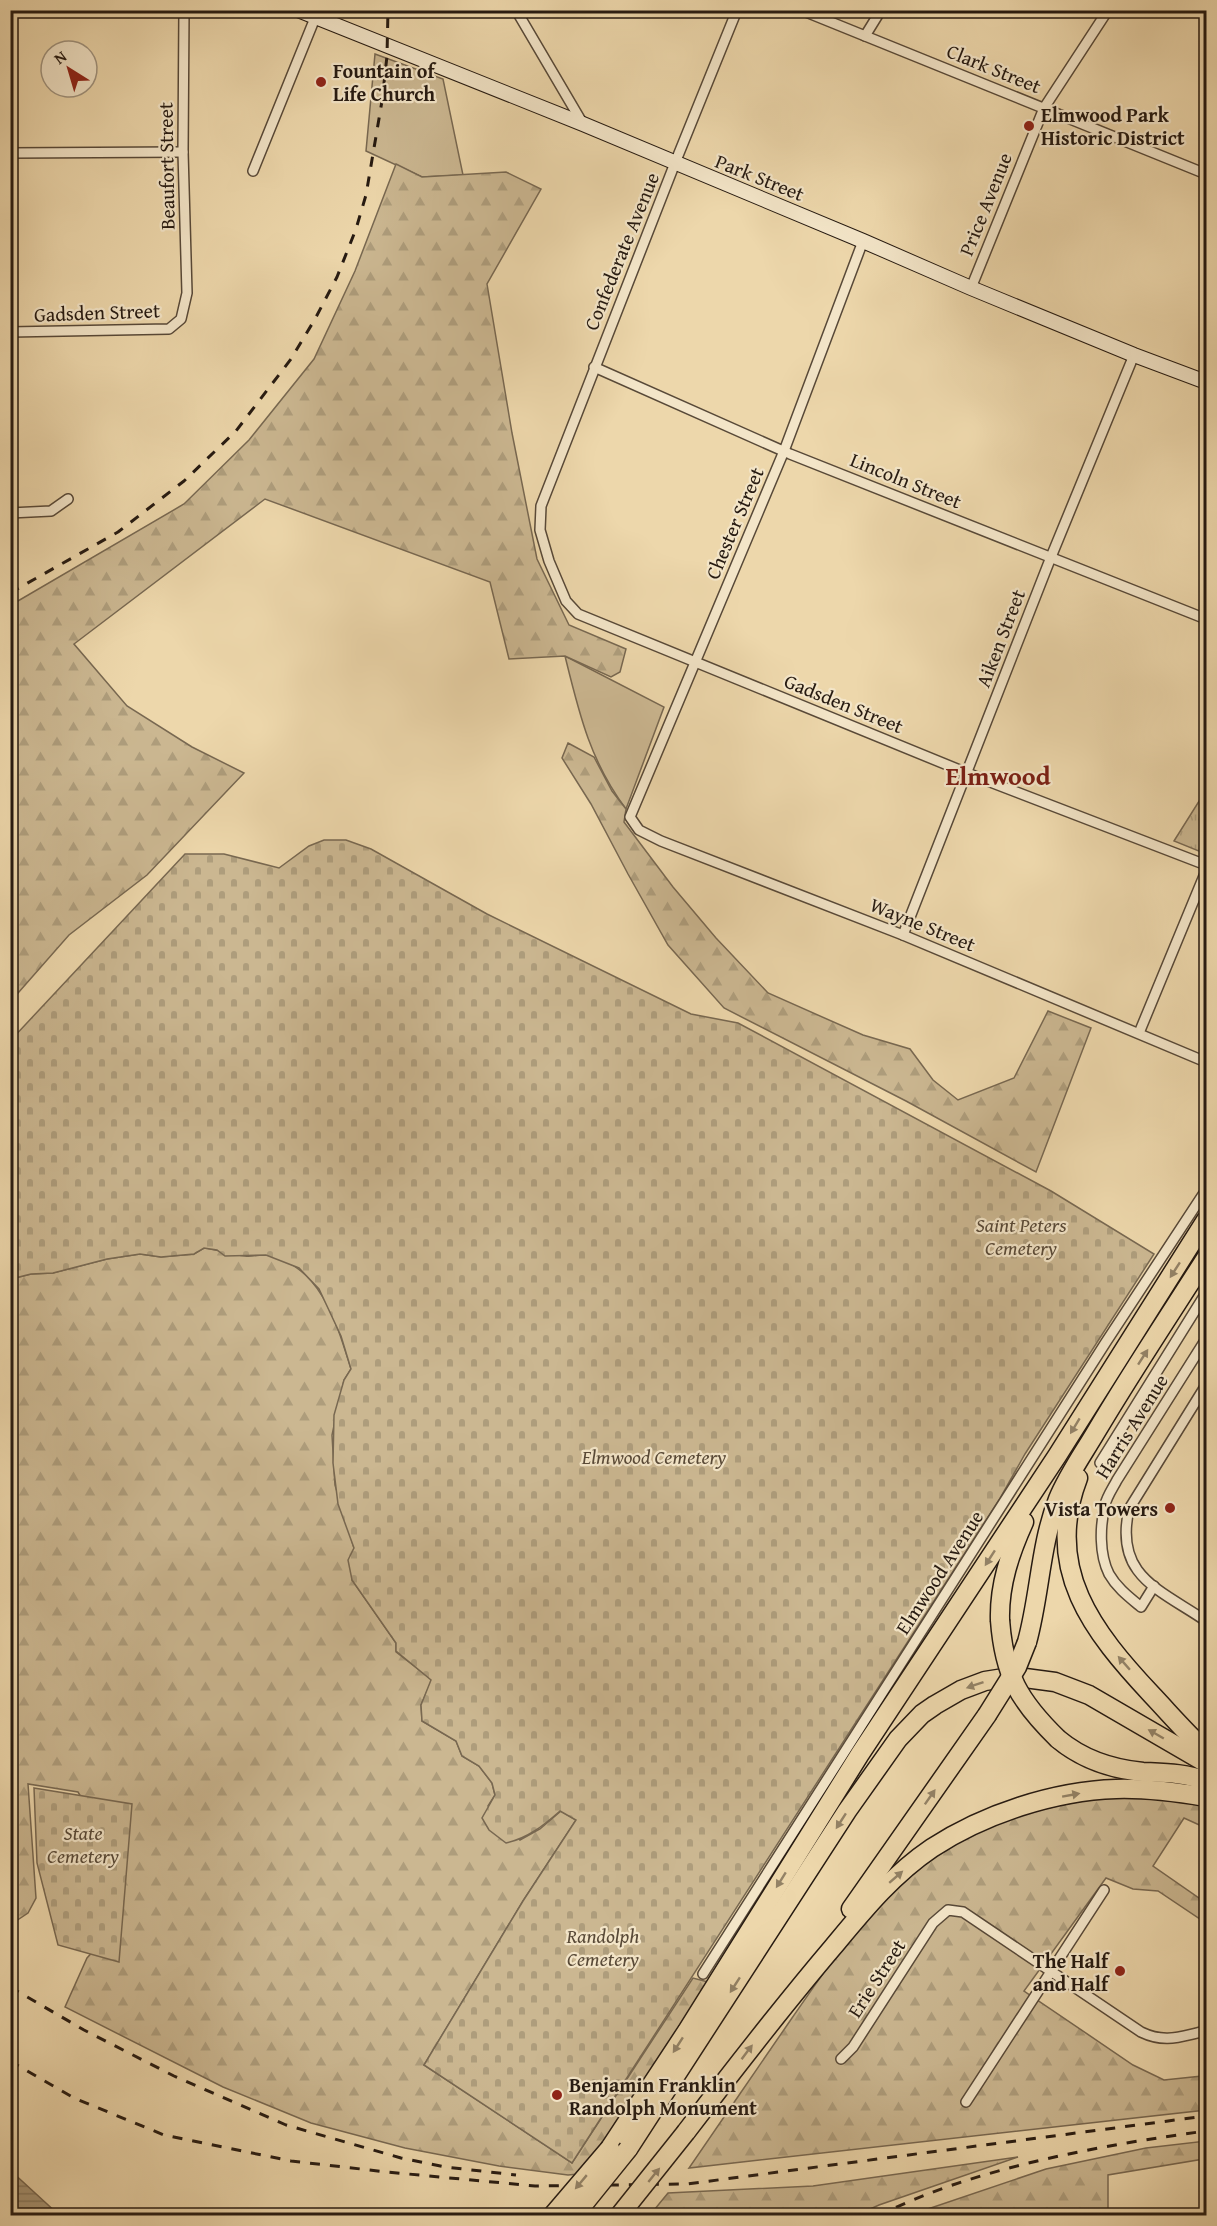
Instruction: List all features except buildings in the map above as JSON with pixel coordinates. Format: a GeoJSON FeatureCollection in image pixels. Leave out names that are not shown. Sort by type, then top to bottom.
{"type":"FeatureCollection","features":[{"type":"Feature","properties":{"kind":"highway"},"geometry":{"type":"LineString","coordinates":[[552,2216],[610,2148],[687,2031],[860,1754],[1057,1456],[1206,1220]]}},
{"type":"Feature","properties":{"kind":"highway"},"geometry":{"type":"LineString","coordinates":[[619,2216],[788,1999],[987,1716],[1017,1667],[1027,1642],[1050,1522],[1066,1480],[1206,1258]]}},
{"type":"Feature","properties":{"kind":"highway"},"geometry":{"type":"LineString","coordinates":[[1093,1437],[1074,1488],[1069,1514],[1068,1553],[1076,1590],[1084,1610],[1101,1635],[1143,1685],[1206,1751]]}},
{"type":"Feature","properties":{"kind":"highway"},"geometry":{"type":"LineString","coordinates":[[1057,1456],[1014,1543],[1001,1590],[1002,1647],[1009,1672],[1025,1702],[1058,1739],[1078,1753],[1110,1766],[1132,1771],[1189,1775],[1206,1781]]}},
{"type":"Feature","properties":{"kind":"highway"},"geometry":{"type":"LineString","coordinates":[[574,2216],[628,2149],[854,1802],[898,1739],[922,1714],[961,1690],[985,1682],[1004,1678],[1025,1678],[1054,1682],[1097,1699],[1206,1762]]}},
{"type":"Feature","properties":{"kind":"highway"},"geometry":{"type":"LineString","coordinates":[[788,1999],[889,1883],[933,1848],[982,1822],[1039,1802],[1101,1790],[1150,1790],[1206,1797]]}},
{"type":"Feature","properties":{"kind":"street","name":"Beaufort Street"},"geometry":{"type":"LineString","coordinates":[[181,320],[187,293],[183,152],[184,10]]}},
{"type":"Feature","properties":{"kind":"street","name":"Park Street"},"geometry":{"type":"LineString","coordinates":[[298,10],[583,124],[970,288],[1206,382]]}},
{"type":"Feature","properties":{"kind":"street"},"geometry":{"type":"LineString","coordinates":[[516,10],[583,124]]}},
{"type":"Feature","properties":{"kind":"street","name":"Confederate Avenue"},"geometry":{"type":"LineString","coordinates":[[541,506],[737,10]]}},
{"type":"Feature","properties":{"kind":"street","name":"Clark Street"},"geometry":{"type":"LineString","coordinates":[[801,10],[1206,174]]}},
{"type":"Feature","properties":{"kind":"street"},"geometry":{"type":"LineString","coordinates":[[865,36],[881,10]]}},
{"type":"Feature","properties":{"kind":"street","name":"Price Avenue"},"geometry":{"type":"LineString","coordinates":[[970,288],[1044,108],[1108,10]]}},
{"type":"Feature","properties":{"kind":"street"},"geometry":{"type":"LineString","coordinates":[[253,171],[315,18]]}},
{"type":"Feature","properties":{"kind":"street"},"geometry":{"type":"LineString","coordinates":[[10,153],[183,152]]}},
{"type":"Feature","properties":{"kind":"street","name":"Chester Street"},"geometry":{"type":"LineString","coordinates":[[630,817],[784,451],[863,241]]}},
{"type":"Feature","properties":{"kind":"street","name":"Gadsden Street"},"geometry":{"type":"LineString","coordinates":[[10,332],[169,329],[181,320]]}},
{"type":"Feature","properties":{"kind":"street","name":"Aiken Street"},"geometry":{"type":"LineString","coordinates":[[903,934],[1051,557],[1134,355]]}},
{"type":"Feature","properties":{"kind":"street","name":"Lincoln Street"},"geometry":{"type":"LineString","coordinates":[[594,368],[784,451],[1206,619]]}},
{"type":"Feature","properties":{"kind":"street"},"geometry":{"type":"LineString","coordinates":[[10,513],[51,511],[68,499]]}},
{"type":"Feature","properties":{"kind":"street","name":"Gadsden Street"},"geometry":{"type":"LineString","coordinates":[[541,506],[540,530],[549,561],[566,601],[578,614],[967,772],[1206,865]]}},
{"type":"Feature","properties":{"kind":"street","name":"Wayne Street"},"geometry":{"type":"LineString","coordinates":[[630,817],[639,830],[661,841],[903,934],[1206,1062]]}},
{"type":"Feature","properties":{"kind":"street"},"geometry":{"type":"LineString","coordinates":[[1139,1033],[1206,871]]}},
{"type":"Feature","properties":{"kind":"street","name":"Elmwood Avenue"},"geometry":{"type":"LineString","coordinates":[[703,1974],[1106,1342],[1206,1190]]}},
{"type":"Feature","properties":{"kind":"street"},"geometry":{"type":"LineString","coordinates":[[1100,1462],[1206,1293]]}},
{"type":"Feature","properties":{"kind":"street","name":"Harris Avenue"},"geometry":{"type":"LineString","coordinates":[[1154,1586],[1141,1607],[1122,1592],[1108,1573],[1102,1552],[1106,1503],[1117,1480],[1206,1339]]}},
{"type":"Feature","properties":{"kind":"street"},"geometry":{"type":"LineString","coordinates":[[1206,1385],[1129,1509],[1124,1530],[1128,1553],[1136,1571],[1206,1621]]}},
{"type":"Feature","properties":{"kind":"street"},"geometry":{"type":"LineString","coordinates":[[966,2102],[1104,1890]]}},
{"type":"Feature","properties":{"kind":"street","name":"Erie Street"},"geometry":{"type":"LineString","coordinates":[[842,2059],[853,2047],[933,1923],[948,1910],[963,1912],[1051,1972]]}},
{"type":"Feature","properties":{"kind":"street"},"geometry":{"type":"LineString","coordinates":[[1051,1972],[1155,2039],[1171,2039],[1206,2031]]}},
{"type":"Feature","properties":{"kind":"street"},"geometry":{"type":"LineString","coordinates":[[1202,2216],[1206,2210]]}},
{"type":"Feature","properties":{"kind":"green space"},"geometry":{"type":"Polygon","coordinates":[[[375,54],[443,79],[463,175],[422,177],[366,151],[375,54]]]}},
{"type":"Feature","properties":{"kind":"green space"},"geometry":{"type":"Polygon","coordinates":[[[396,164],[422,177],[506,172],[541,189],[487,284],[512,433],[537,559],[569,625],[626,649],[620,672],[611,677],[565,656],[509,659],[490,582],[265,499],[74,644],[127,706],[192,747],[244,773],[147,875],[69,935],[11,1001],[11,605],[184,504],[249,440],[314,359],[355,271],[396,164]]]}},
{"type":"Feature","properties":{"kind":"green space"},"geometry":{"type":"Polygon","coordinates":[[[565,656],[664,707],[626,809],[603,773],[587,736],[565,656]]]}},
{"type":"Feature","properties":{"kind":"green space"},"geometry":{"type":"Polygon","coordinates":[[[568,743],[594,757],[612,791],[626,809],[624,822],[673,887],[716,938],[768,993],[863,1035],[910,1049],[933,1080],[958,1100],[1014,1078],[1048,1011],[1091,1028],[1036,1172],[906,1101],[724,1008],[668,945],[591,804],[562,758],[568,743]]]}},
{"type":"Feature","properties":{"kind":"green space"},"geometry":{"type":"Polygon","coordinates":[[[1206,790],[1206,854],[1174,841],[1206,790]]]}},
{"type":"Feature","properties":{"kind":"green space","name":"Elmwood Cemetery"},"geometry":{"type":"Polygon","coordinates":[[[324,840],[346,840],[371,849],[487,914],[691,1014],[738,1023],[1051,1191],[1154,1254],[1025,1454],[999,1500],[572,2163],[424,2065],[523,1901],[576,1820],[560,1811],[535,1831],[506,1843],[489,1830],[482,1818],[495,1795],[492,1783],[479,1766],[462,1756],[456,1741],[422,1721],[421,1705],[431,1680],[396,1651],[396,1643],[352,1580],[348,1560],[354,1548],[338,1504],[333,1463],[334,1415],[344,1380],[351,1369],[341,1336],[319,1289],[299,1268],[266,1255],[225,1256],[217,1250],[204,1248],[194,1254],[161,1257],[140,1254],[107,1259],[53,1273],[31,1274],[11,1279],[11,1040],[185,854],[224,854],[279,868],[309,846],[324,840]]]}},
{"type":"Feature","properties":{"kind":"green space"},"geometry":{"type":"Polygon","coordinates":[[[204,1248],[245,1256],[268,1255],[286,1261],[314,1284],[333,1316],[351,1369],[344,1380],[332,1435],[335,1485],[354,1548],[352,1580],[396,1643],[396,1652],[432,1680],[421,1705],[422,1721],[456,1741],[462,1756],[479,1766],[492,1783],[495,1795],[488,1806],[520,1840],[540,1829],[561,1811],[576,1820],[523,1901],[424,2065],[572,2163],[693,1978],[708,1982],[626,2117],[579,2174],[568,2175],[499,2166],[405,2148],[311,2123],[223,2087],[65,2007],[87,1958],[97,1947],[90,1812],[78,1792],[28,1784],[36,1898],[28,1913],[13,1923],[11,1922],[11,1279],[31,1274],[53,1273],[107,1259],[140,1254],[161,1257],[194,1254],[204,1248]]]}},
{"type":"Feature","properties":{"kind":"green space","name":"State Cemetery"},"geometry":{"type":"Polygon","coordinates":[[[34,1788],[132,1804],[119,1962],[58,1945],[37,1863],[34,1788]]]}},
{"type":"Feature","properties":{"kind":"green space"},"geometry":{"type":"Polygon","coordinates":[[[1141,1795],[1206,1803],[1206,1828],[1184,1818],[1153,1866],[1206,1903],[1206,1923],[1158,1891],[1133,1889],[1106,1878],[1024,1991],[1133,2065],[1164,2080],[1202,2076],[1206,2064],[1206,2110],[689,2168],[838,1953],[872,1911],[910,1874],[955,1843],[1005,1821],[1059,1806],[1141,1795]]]}},
{"type":"Feature","properties":{"kind":"green space"},"geometry":{"type":"Polygon","coordinates":[[[1206,2141],[1206,2198],[1200,2201],[1204,2159],[1108,2175],[1108,2215],[910,2215],[1046,2169],[1146,2148],[1206,2141]]]}},
{"type":"Feature","properties":{"kind":"green space"},"geometry":{"type":"Polygon","coordinates":[[[1018,2157],[879,2205],[857,2215],[650,2215],[668,2193],[813,2186],[1018,2157]]]}},
{"type":"Feature","properties":{"kind":"shaded area"},"geometry":{"type":"Polygon","coordinates":[[[10,2170],[59,2215],[11,2215],[10,2170]]]}},
{"type":"Feature","properties":{"kind":"railway"},"geometry":{"type":"LineString","coordinates":[[10,593],[118,532],[184,481],[236,431],[291,359],[337,277],[356,229],[366,195],[382,101],[387,56],[388,10]]}},
{"type":"Feature","properties":{"kind":"railway"},"geometry":{"type":"LineString","coordinates":[[10,1987],[84,2030],[174,2076],[286,2125],[401,2158],[445,2167],[516,2175]]}},
{"type":"Feature","properties":{"kind":"railway"},"geometry":{"type":"LineString","coordinates":[[10,2061],[74,2098],[164,2135],[291,2161],[535,2186],[687,2184],[1206,2116]]}},
{"type":"Feature","properties":{"kind":"railway"},"geometry":{"type":"LineString","coordinates":[[878,2216],[954,2184],[1038,2161],[1124,2143],[1206,2131]]}},
{"type":"Feature","properties":{"kind":"place","name":"Fountain of Life Church"},"geometry":{"type":"Point","coordinates":[321,82]}},
{"type":"Feature","properties":{"kind":"place","name":"Elmwood Park Historic District"},"geometry":{"type":"Point","coordinates":[1029,126]}},
{"type":"Feature","properties":{"kind":"place","name":"Vista Towers"},"geometry":{"type":"Point","coordinates":[1170,1508]}},
{"type":"Feature","properties":{"kind":"place","name":"The Half and Half"},"geometry":{"type":"Point","coordinates":[1120,1971]}},
{"type":"Feature","properties":{"kind":"place","name":"Benjamin Franklin Randolph Monument"},"geometry":{"type":"Point","coordinates":[557,2095]}},
{"type":"Feature","properties":{"kind":"district","name":"Elmwood"},"geometry":{"type":"Point","coordinates":[998,775]}},
{"type":"Feature","properties":{"kind":"park label","name":"Saint Peters Cemetery"},"geometry":{"type":"Point","coordinates":[1021,1236]}},
{"type":"Feature","properties":{"kind":"park label","name":"Randolph Cemetery"},"geometry":{"type":"Point","coordinates":[603,1946]}}]}
